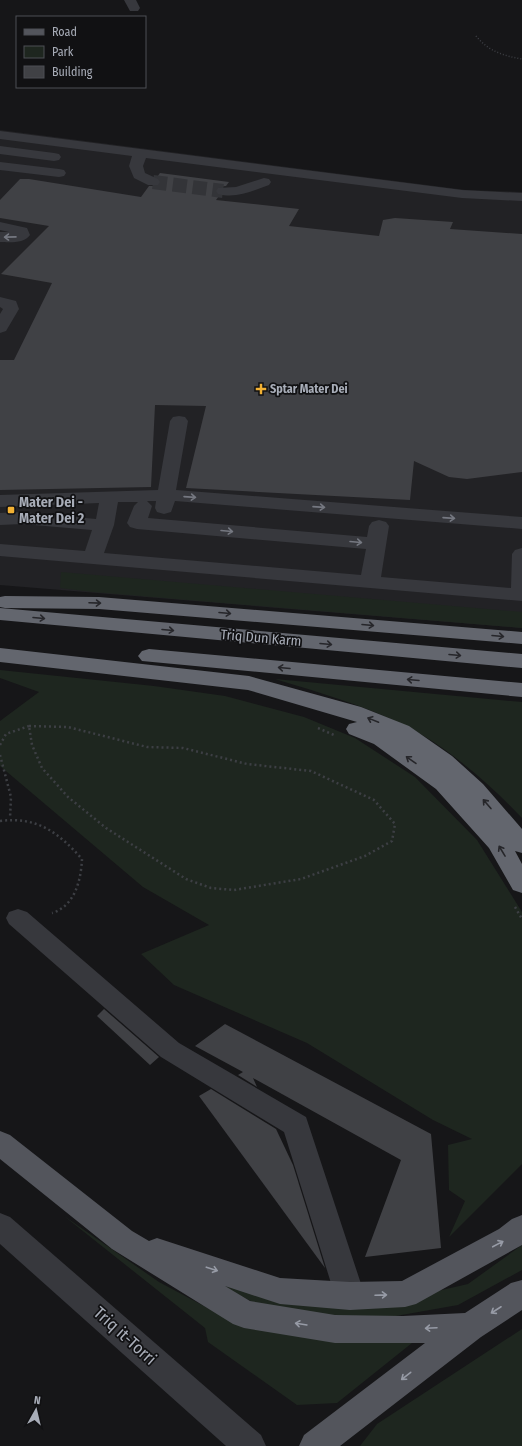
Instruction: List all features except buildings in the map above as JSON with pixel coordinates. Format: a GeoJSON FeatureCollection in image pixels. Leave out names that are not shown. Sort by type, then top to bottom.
{"type":"FeatureCollection","features":[{"type":"Feature","properties":{"kind":"highway"},"geometry":{"type":"LineString","coordinates":[[0,602],[99,603],[522,638]]}},
{"type":"Feature","properties":{"kind":"highway","name":"Triq Dun Karm"},"geometry":{"type":"LineString","coordinates":[[0,614],[522,661]]}},
{"type":"Feature","properties":{"kind":"highway","name":"Triq Dun Karm"},"geometry":{"type":"LineString","coordinates":[[0,643],[522,690]]}},
{"type":"Feature","properties":{"kind":"highway"},"geometry":{"type":"LineString","coordinates":[[0,655],[249,683],[360,715],[401,731],[444,762],[475,790],[522,845]]}},
{"type":"Feature","properties":{"kind":"highway"},"geometry":{"type":"LineString","coordinates":[[55,661],[62,668],[218,685],[309,709],[382,739],[444,782],[497,842],[522,884]]}},
{"type":"Feature","properties":{"kind":"main road"},"geometry":{"type":"LineString","coordinates":[[0,1143],[122,1240],[244,1314],[335,1329],[403,1330],[470,1327]]}},
{"type":"Feature","properties":{"kind":"main road"},"geometry":{"type":"LineString","coordinates":[[122,1240],[280,1291],[350,1296],[405,1294],[510,1238],[522,1228]]}},
{"type":"Feature","properties":{"kind":"main road"},"geometry":{"type":"LineString","coordinates":[[315,1446],[470,1327],[522,1293]]}},
{"type":"Feature","properties":{"kind":"street"},"geometry":{"type":"LineString","coordinates":[[0,135],[91,147],[138,159],[273,170],[462,194],[522,197]]}},
{"type":"Feature","properties":{"kind":"street"},"geometry":{"type":"LineString","coordinates":[[0,150],[68,158],[78,157],[91,147]]}},
{"type":"Feature","properties":{"kind":"street"},"geometry":{"type":"LineString","coordinates":[[138,159],[164,171]]}},
{"type":"Feature","properties":{"kind":"street"},"geometry":{"type":"LineString","coordinates":[[138,159],[140,175],[153,182]]}},
{"type":"Feature","properties":{"kind":"street"},"geometry":{"type":"LineString","coordinates":[[0,166],[59,173]]}},
{"type":"Feature","properties":{"kind":"street"},"geometry":{"type":"LineString","coordinates":[[220,184],[237,191],[264,182],[273,170]]}},
{"type":"Feature","properties":{"kind":"street"},"geometry":{"type":"LineString","coordinates":[[0,226],[22,231],[22,235],[16,237],[0,237]]}},
{"type":"Feature","properties":{"kind":"street"},"geometry":{"type":"LineString","coordinates":[[0,302],[10,304],[11,308],[0,328]]}},
{"type":"Feature","properties":{"kind":"street"},"geometry":{"type":"LineString","coordinates":[[165,502],[179,421]]}},
{"type":"Feature","properties":{"kind":"street"},"geometry":{"type":"LineString","coordinates":[[109,498],[143,506],[165,502],[378,535]]}},
{"type":"Feature","properties":{"kind":"street"},"geometry":{"type":"LineString","coordinates":[[93,558],[104,525],[109,498]]}},
{"type":"Feature","properties":{"kind":"street"},"geometry":{"type":"LineString","coordinates":[[0,501],[109,498],[165,502],[521,541]]}},
{"type":"Feature","properties":{"kind":"street"},"geometry":{"type":"LineString","coordinates":[[143,506],[137,523],[521,541]]}},
{"type":"Feature","properties":{"kind":"street"},"geometry":{"type":"LineString","coordinates":[[0,519],[22,518],[104,525]]}},
{"type":"Feature","properties":{"kind":"street"},"geometry":{"type":"LineString","coordinates":[[370,582],[378,535]]}},
{"type":"Feature","properties":{"kind":"street"},"geometry":{"type":"LineString","coordinates":[[0,550],[521,595],[521,541]]}},
{"type":"Feature","properties":{"kind":"street"},"geometry":{"type":"LineString","coordinates":[[18,918],[170,1050],[296,1125],[350,1296]]}},
{"type":"Feature","properties":{"kind":"street","name":"Triq it-Torri"},"geometry":{"type":"LineString","coordinates":[[0,1226],[250,1446]]}},
{"type":"Feature","properties":{"kind":"path"},"geometry":{"type":"LineString","coordinates":[[476,36],[481,43],[504,58],[522,59]]}},
{"type":"Feature","properties":{"kind":"path"},"geometry":{"type":"LineString","coordinates":[[311,725],[340,738]]}},
{"type":"Feature","properties":{"kind":"path"},"geometry":{"type":"LineString","coordinates":[[0,744],[6,734],[29,726],[68,727],[147,747],[183,748],[247,764],[311,771],[374,800],[395,824],[392,841],[365,856],[301,880],[234,890],[211,888],[186,879],[106,828],[68,797],[42,768],[32,745],[29,726]]}},
{"type":"Feature","properties":{"kind":"path"},"geometry":{"type":"LineString","coordinates":[[0,755],[11,797],[10,818]]}},
{"type":"Feature","properties":{"kind":"path"},"geometry":{"type":"LineString","coordinates":[[0,820],[10,818],[34,823],[60,836],[82,859],[80,880],[73,899],[56,913],[18,918]]}},
{"type":"Feature","properties":{"kind":"path"},"geometry":{"type":"LineString","coordinates":[[515,906],[522,919]]}},
{"type":"Feature","properties":{"kind":"shaded area","name":"Sptar Mater Dei"},"geometry":{"type":"Polygon","coordinates":[[[0,130],[466,190],[522,192],[522,628],[0,585],[0,130]]]}},
{"type":"Feature","properties":{"kind":"green space"},"geometry":{"type":"Polygon","coordinates":[[[61,572],[522,612],[522,628],[60,588],[61,572]]]}},
{"type":"Feature","properties":{"kind":"green space"},"geometry":{"type":"Polygon","coordinates":[[[0,670],[154,686],[225,696],[304,717],[355,738],[415,777],[477,840],[522,912],[522,1164],[449,1237],[465,1201],[449,1190],[448,1145],[472,1139],[433,1120],[307,1043],[174,985],[141,954],[209,925],[143,887],[0,766],[0,721],[39,692],[0,678],[0,670]]]}},
{"type":"Feature","properties":{"kind":"green space"},"geometry":{"type":"Polygon","coordinates":[[[275,679],[522,702],[522,818],[496,792],[466,766],[418,732],[387,717],[356,705],[275,679]]]}},
{"type":"Feature","properties":{"kind":"green space"},"geometry":{"type":"Polygon","coordinates":[[[64,1216],[159,1282],[232,1321],[417,1339],[337,1403],[297,1405],[208,1342],[205,1328],[64,1216]]]}},
{"type":"Feature","properties":{"kind":"green space"},"geometry":{"type":"Polygon","coordinates":[[[522,1245],[522,1270],[458,1305],[362,1322],[259,1305],[179,1266],[363,1308],[468,1284],[522,1245]]]}},
{"type":"Feature","properties":{"kind":"green space"},"geometry":{"type":"Polygon","coordinates":[[[522,1329],[522,1446],[360,1446],[377,1424],[522,1329]]]}},
{"type":"Feature","properties":{"kind":"tunnel"},"geometry":{"type":"LineString","coordinates":[[153,182],[223,191]]}},
{"type":"Feature","properties":{"kind":"place","name":"Sptar Mater Dei"},"geometry":{"type":"Point","coordinates":[261,389]}},
{"type":"Feature","properties":{"kind":"place","name":"Mater Dei - Mater Dei 2"},"geometry":{"type":"Point","coordinates":[11,510]}}]}
